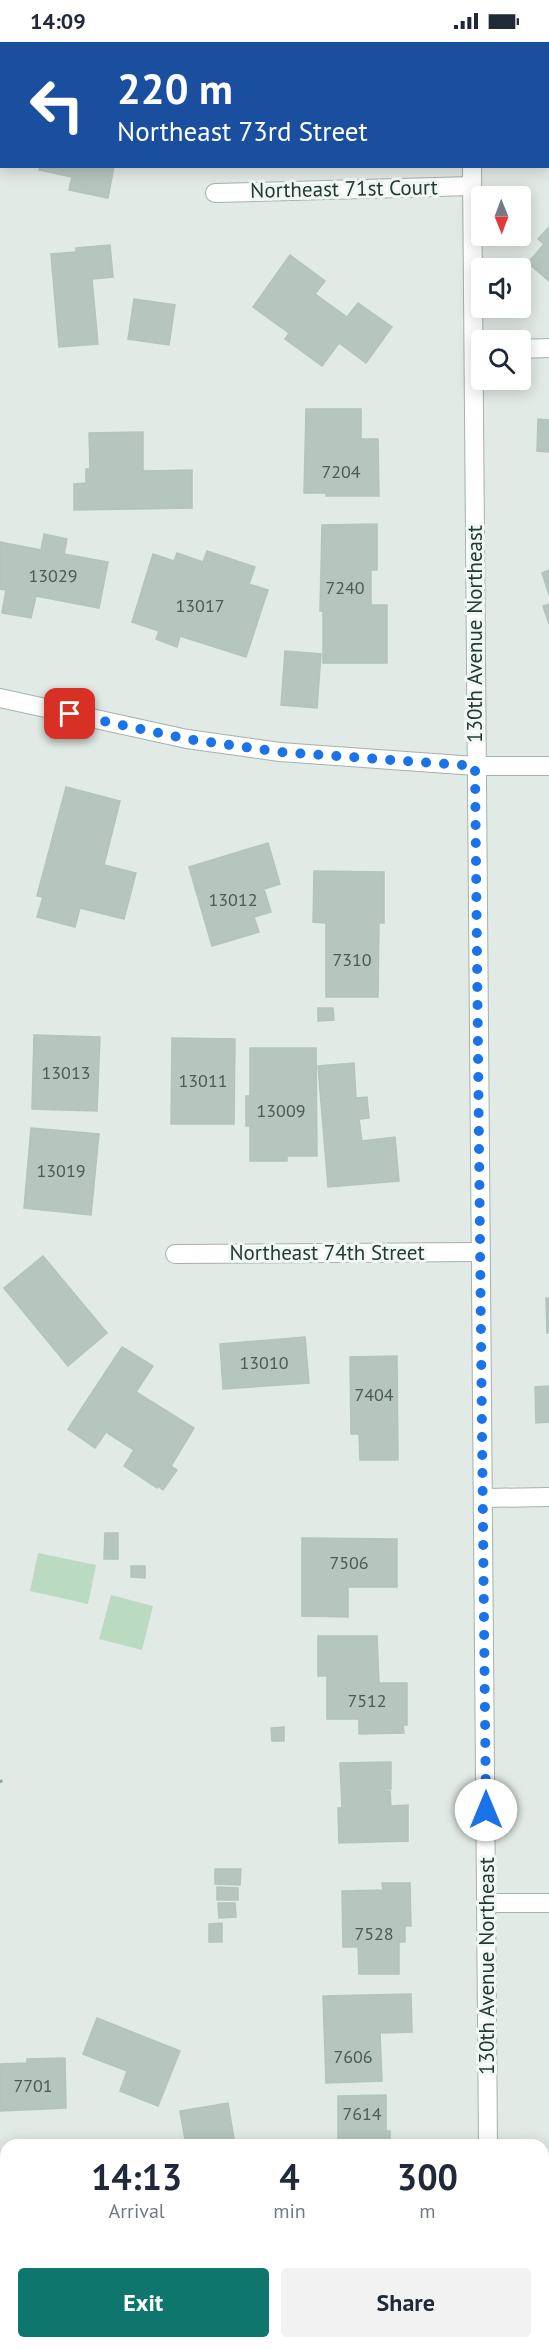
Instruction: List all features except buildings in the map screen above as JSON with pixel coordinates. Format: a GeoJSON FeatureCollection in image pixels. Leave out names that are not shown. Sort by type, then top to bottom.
{"type":"FeatureCollection","features":[{"type":"Feature","properties":{"kind":"street","name":"130th Avenue Northeast"},"geometry":{"type":"LineString","coordinates":[[472,168],[472,186]]}},
{"type":"Feature","properties":{"kind":"street","name":"Northeast 71st Court"},"geometry":{"type":"LineString","coordinates":[[215,193],[471,186]]}},
{"type":"Feature","properties":{"kind":"street","name":"130th Avenue Northeast"},"geometry":{"type":"LineString","coordinates":[[474,246],[477,330]]}},
{"type":"Feature","properties":{"kind":"street"},"geometry":{"type":"LineString","coordinates":[[531,349],[549,348]]}},
{"type":"Feature","properties":{"kind":"street","name":"130th Avenue Northeast"},"geometry":{"type":"LineString","coordinates":[[478,390],[475,766],[479,1251],[484,1498],[488,2139]]}},
{"type":"Feature","properties":{"kind":"street"},"geometry":{"type":"LineString","coordinates":[[0,698],[187,739],[280,752],[475,766],[549,766]]}},
{"type":"Feature","properties":{"kind":"street","name":"Northeast 74th Street"},"geometry":{"type":"LineString","coordinates":[[175,1254],[479,1251]]}},
{"type":"Feature","properties":{"kind":"street"},"geometry":{"type":"LineString","coordinates":[[484,1498],[549,1497]]}},
{"type":"Feature","properties":{"kind":"street"},"geometry":{"type":"LineString","coordinates":[[486,1903],[549,1903]]}},
{"type":"Feature","properties":{"kind":"green space"},"geometry":{"type":"Polygon","coordinates":[[[38,1553],[96,1565],[88,1604],[30,1591],[38,1553]]]}},
{"type":"Feature","properties":{"kind":"green space"},"geometry":{"type":"Polygon","coordinates":[[[111,1595],[153,1606],[142,1650],[99,1639],[111,1595]]]}},
{"type":"Feature","properties":{"kind":"route"},"geometry":{"type":"LineString","coordinates":[[70,714],[187,739],[280,752],[475,766],[486,1810]]}}]}
